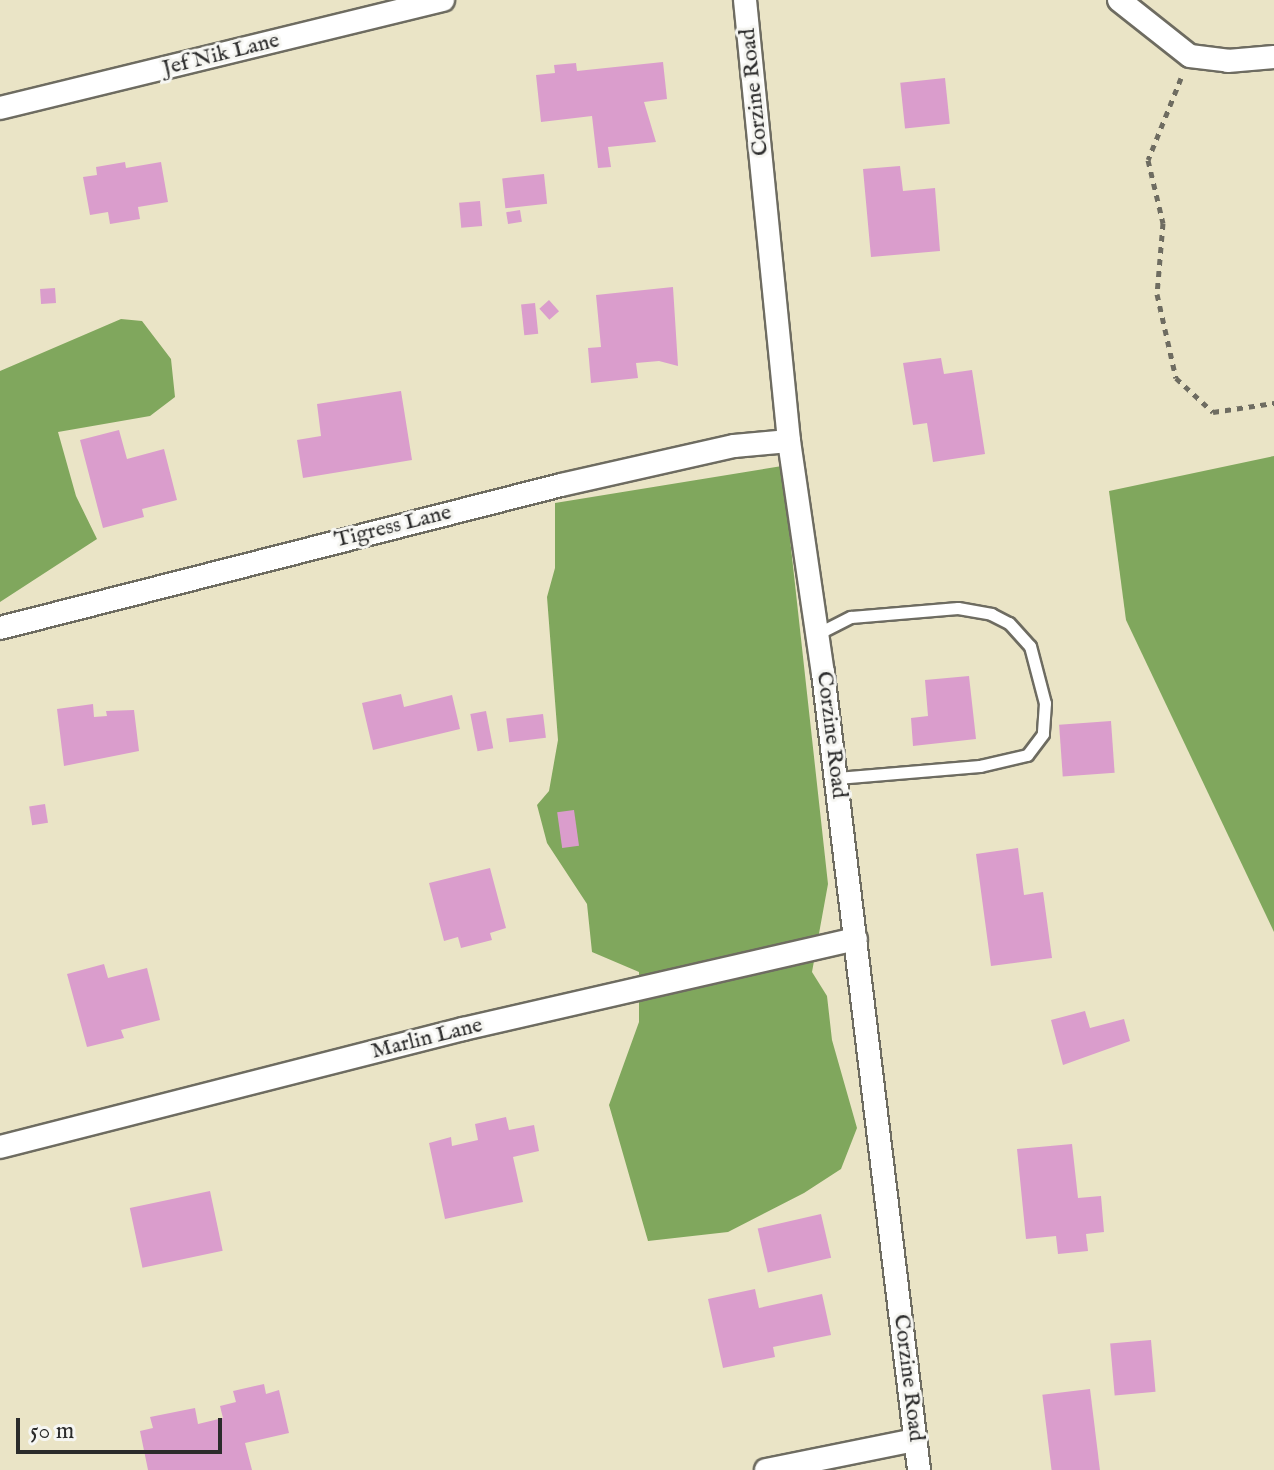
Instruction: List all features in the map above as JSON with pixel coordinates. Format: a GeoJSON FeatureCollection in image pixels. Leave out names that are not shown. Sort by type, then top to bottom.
{"type":"FeatureCollection","features":[{"type":"Feature","properties":{"kind":"street","name":"Jef Nik Lane"},"geometry":{"type":"LineString","coordinates":[[0,108],[443,0]]}},
{"type":"Feature","properties":{"kind":"street","name":"Corzine Road"},"geometry":{"type":"LineString","coordinates":[[745,0],[789,441],[836,778],[919,1470]]}},
{"type":"Feature","properties":{"kind":"street"},"geometry":{"type":"LineString","coordinates":[[1119,0],[1190,56],[1228,61],[1274,57]]}},
{"type":"Feature","properties":{"kind":"street","name":"Tigress Lane"},"geometry":{"type":"LineString","coordinates":[[0,628],[561,485],[734,446],[789,441]]}},
{"type":"Feature","properties":{"kind":"street","name":"Marlin Lane"},"geometry":{"type":"LineString","coordinates":[[0,1147],[463,1029],[856,939]]}},
{"type":"Feature","properties":{"kind":"street"},"geometry":{"type":"LineString","coordinates":[[766,1470],[915,1440]]}},
{"type":"Feature","properties":{"kind":"lane"},"geometry":{"type":"LineString","coordinates":[[817,634],[851,617],[976,610],[1009,623],[1020,633],[1044,688],[1043,734],[1027,755],[980,766],[836,778]]}},
{"type":"Feature","properties":{"kind":"path"},"geometry":{"type":"LineString","coordinates":[[1190,56],[1148,160],[1163,223],[1157,294],[1176,378],[1213,412],[1274,403]]}},
{"type":"Feature","properties":{"kind":"green space"},"geometry":{"type":"Polygon","coordinates":[[[121,319],[142,321],[171,359],[175,397],[150,416],[58,432],[76,496],[97,539],[0,602],[0,371],[121,319]]]}},
{"type":"Feature","properties":{"kind":"green space"},"geometry":{"type":"Polygon","coordinates":[[[1274,456],[1274,932],[1126,620],[1109,491],[1274,456]]]}},
{"type":"Feature","properties":{"kind":"green space"},"geometry":{"type":"Polygon","coordinates":[[[782,466],[828,884],[812,972],[827,996],[832,1040],[857,1128],[841,1169],[804,1193],[728,1232],[648,1241],[609,1105],[639,1022],[639,972],[592,952],[587,904],[547,843],[537,805],[549,791],[558,740],[547,597],[555,568],[555,503],[782,466]]]}},
{"type":"Feature","properties":{"kind":"building"},"geometry":{"type":"Polygon","coordinates":[[[663,62],[667,99],[644,102],[656,142],[608,147],[611,167],[598,168],[592,116],[541,122],[536,75],[555,73],[554,65],[576,63],[577,71],[663,62]]]}},
{"type":"Feature","properties":{"kind":"building"},"geometry":{"type":"Polygon","coordinates":[[[945,78],[950,124],[905,128],[900,83],[945,78]]]}},
{"type":"Feature","properties":{"kind":"building"},"geometry":{"type":"Polygon","coordinates":[[[125,162],[126,168],[161,162],[168,202],[138,207],[140,219],[110,224],[108,212],[90,215],[83,177],[97,175],[96,167],[125,162]]]}},
{"type":"Feature","properties":{"kind":"building"},"geometry":{"type":"Polygon","coordinates":[[[900,166],[903,191],[935,188],[940,251],[871,257],[863,169],[900,166]]]}},
{"type":"Feature","properties":{"kind":"building"},"geometry":{"type":"Polygon","coordinates":[[[544,174],[547,204],[505,208],[502,178],[544,174]]]}},
{"type":"Feature","properties":{"kind":"building"},"geometry":{"type":"Polygon","coordinates":[[[480,201],[482,226],[461,228],[459,203],[480,201]]]}},
{"type":"Feature","properties":{"kind":"building"},"geometry":{"type":"Polygon","coordinates":[[[520,210],[522,222],[508,224],[506,212],[520,210]]]}},
{"type":"Feature","properties":{"kind":"building"},"geometry":{"type":"Polygon","coordinates":[[[673,287],[678,366],[659,361],[636,363],[638,378],[591,383],[588,348],[601,347],[596,295],[673,287]]]}},
{"type":"Feature","properties":{"kind":"building"},"geometry":{"type":"Polygon","coordinates":[[[55,288],[56,303],[41,304],[40,289],[55,288]]]}},
{"type":"Feature","properties":{"kind":"building"},"geometry":{"type":"Polygon","coordinates":[[[549,300],[559,311],[549,320],[539,309],[549,300]]]}},
{"type":"Feature","properties":{"kind":"building"},"geometry":{"type":"Polygon","coordinates":[[[535,303],[538,334],[524,335],[521,304],[535,303]]]}},
{"type":"Feature","properties":{"kind":"building"},"geometry":{"type":"Polygon","coordinates":[[[941,358],[944,374],[972,370],[985,454],[933,462],[927,423],[913,425],[903,363],[941,358]]]}},
{"type":"Feature","properties":{"kind":"building"},"geometry":{"type":"Polygon","coordinates":[[[401,391],[412,460],[303,478],[297,440],[321,436],[317,404],[401,391]]]}},
{"type":"Feature","properties":{"kind":"building"},"geometry":{"type":"Polygon","coordinates":[[[119,430],[127,459],[164,449],[177,500],[142,509],[144,517],[103,528],[80,440],[119,430]]]}},
{"type":"Feature","properties":{"kind":"building"},"geometry":{"type":"Polygon","coordinates":[[[969,676],[976,739],[913,746],[911,718],[928,716],[925,680],[969,676]]]}},
{"type":"Feature","properties":{"kind":"building"},"geometry":{"type":"Polygon","coordinates":[[[401,694],[404,707],[452,695],[460,729],[373,750],[362,703],[401,694]]]}},
{"type":"Feature","properties":{"kind":"building"},"geometry":{"type":"Polygon","coordinates":[[[93,704],[94,717],[107,716],[106,711],[134,710],[139,751],[64,766],[57,709],[93,704]]]}},
{"type":"Feature","properties":{"kind":"building"},"geometry":{"type":"Polygon","coordinates":[[[486,711],[493,748],[478,751],[470,714],[486,711]]]}},
{"type":"Feature","properties":{"kind":"building"},"geometry":{"type":"Polygon","coordinates":[[[543,714],[546,738],[509,742],[506,719],[543,714]]]}},
{"type":"Feature","properties":{"kind":"building"},"geometry":{"type":"Polygon","coordinates":[[[1111,721],[1115,773],[1063,777],[1059,725],[1111,721]]]}},
{"type":"Feature","properties":{"kind":"building"},"geometry":{"type":"Polygon","coordinates":[[[45,804],[48,823],[32,825],[29,807],[45,804]]]}},
{"type":"Feature","properties":{"kind":"building"},"geometry":{"type":"Polygon","coordinates":[[[574,810],[579,846],[562,848],[557,812],[574,810]]]}},
{"type":"Feature","properties":{"kind":"building"},"geometry":{"type":"Polygon","coordinates":[[[1018,848],[1024,895],[1043,892],[1052,958],[991,966],[976,854],[1018,848]]]}},
{"type":"Feature","properties":{"kind":"building"},"geometry":{"type":"Polygon","coordinates":[[[490,868],[506,928],[490,933],[492,940],[461,948],[458,937],[444,941],[429,883],[490,868]]]}},
{"type":"Feature","properties":{"kind":"building"},"geometry":{"type":"Polygon","coordinates":[[[104,964],[108,978],[147,968],[160,1020],[121,1030],[124,1038],[87,1047],[67,974],[104,964]]]}},
{"type":"Feature","properties":{"kind":"building"},"geometry":{"type":"Polygon","coordinates":[[[1085,1011],[1090,1028],[1124,1019],[1130,1041],[1063,1065],[1051,1020],[1085,1011]]]}},
{"type":"Feature","properties":{"kind":"building"},"geometry":{"type":"Polygon","coordinates":[[[506,1117],[509,1130],[534,1125],[539,1151],[513,1157],[523,1202],[445,1219],[429,1143],[451,1137],[452,1146],[478,1140],[475,1124],[506,1117]]]}},
{"type":"Feature","properties":{"kind":"building"},"geometry":{"type":"Polygon","coordinates":[[[1072,1144],[1078,1198],[1101,1196],[1104,1232],[1086,1234],[1088,1251],[1058,1254],[1056,1236],[1026,1239],[1017,1149],[1072,1144]]]}},
{"type":"Feature","properties":{"kind":"building"},"geometry":{"type":"Polygon","coordinates":[[[210,1191],[223,1251],[142,1268],[130,1208],[210,1191]]]}},
{"type":"Feature","properties":{"kind":"building"},"geometry":{"type":"Polygon","coordinates":[[[821,1214],[831,1258],[768,1272],[758,1229],[821,1214]]]}},
{"type":"Feature","properties":{"kind":"building"},"geometry":{"type":"Polygon","coordinates":[[[755,1289],[759,1308],[822,1294],[831,1335],[773,1347],[775,1357],[723,1368],[708,1299],[755,1289]]]}},
{"type":"Feature","properties":{"kind":"building"},"geometry":{"type":"Polygon","coordinates":[[[1151,1340],[1156,1392],[1115,1395],[1110,1344],[1151,1340]]]}},
{"type":"Feature","properties":{"kind":"building"},"geometry":{"type":"Polygon","coordinates":[[[264,1384],[266,1394],[279,1390],[289,1433],[245,1443],[252,1470],[148,1470],[140,1431],[153,1428],[150,1417],[195,1408],[198,1424],[223,1418],[220,1406],[236,1402],[233,1391],[264,1384]]]}},
{"type":"Feature","properties":{"kind":"building"},"geometry":{"type":"Polygon","coordinates":[[[1090,1389],[1100,1470],[1052,1470],[1042,1395],[1090,1389]]]}}]}
